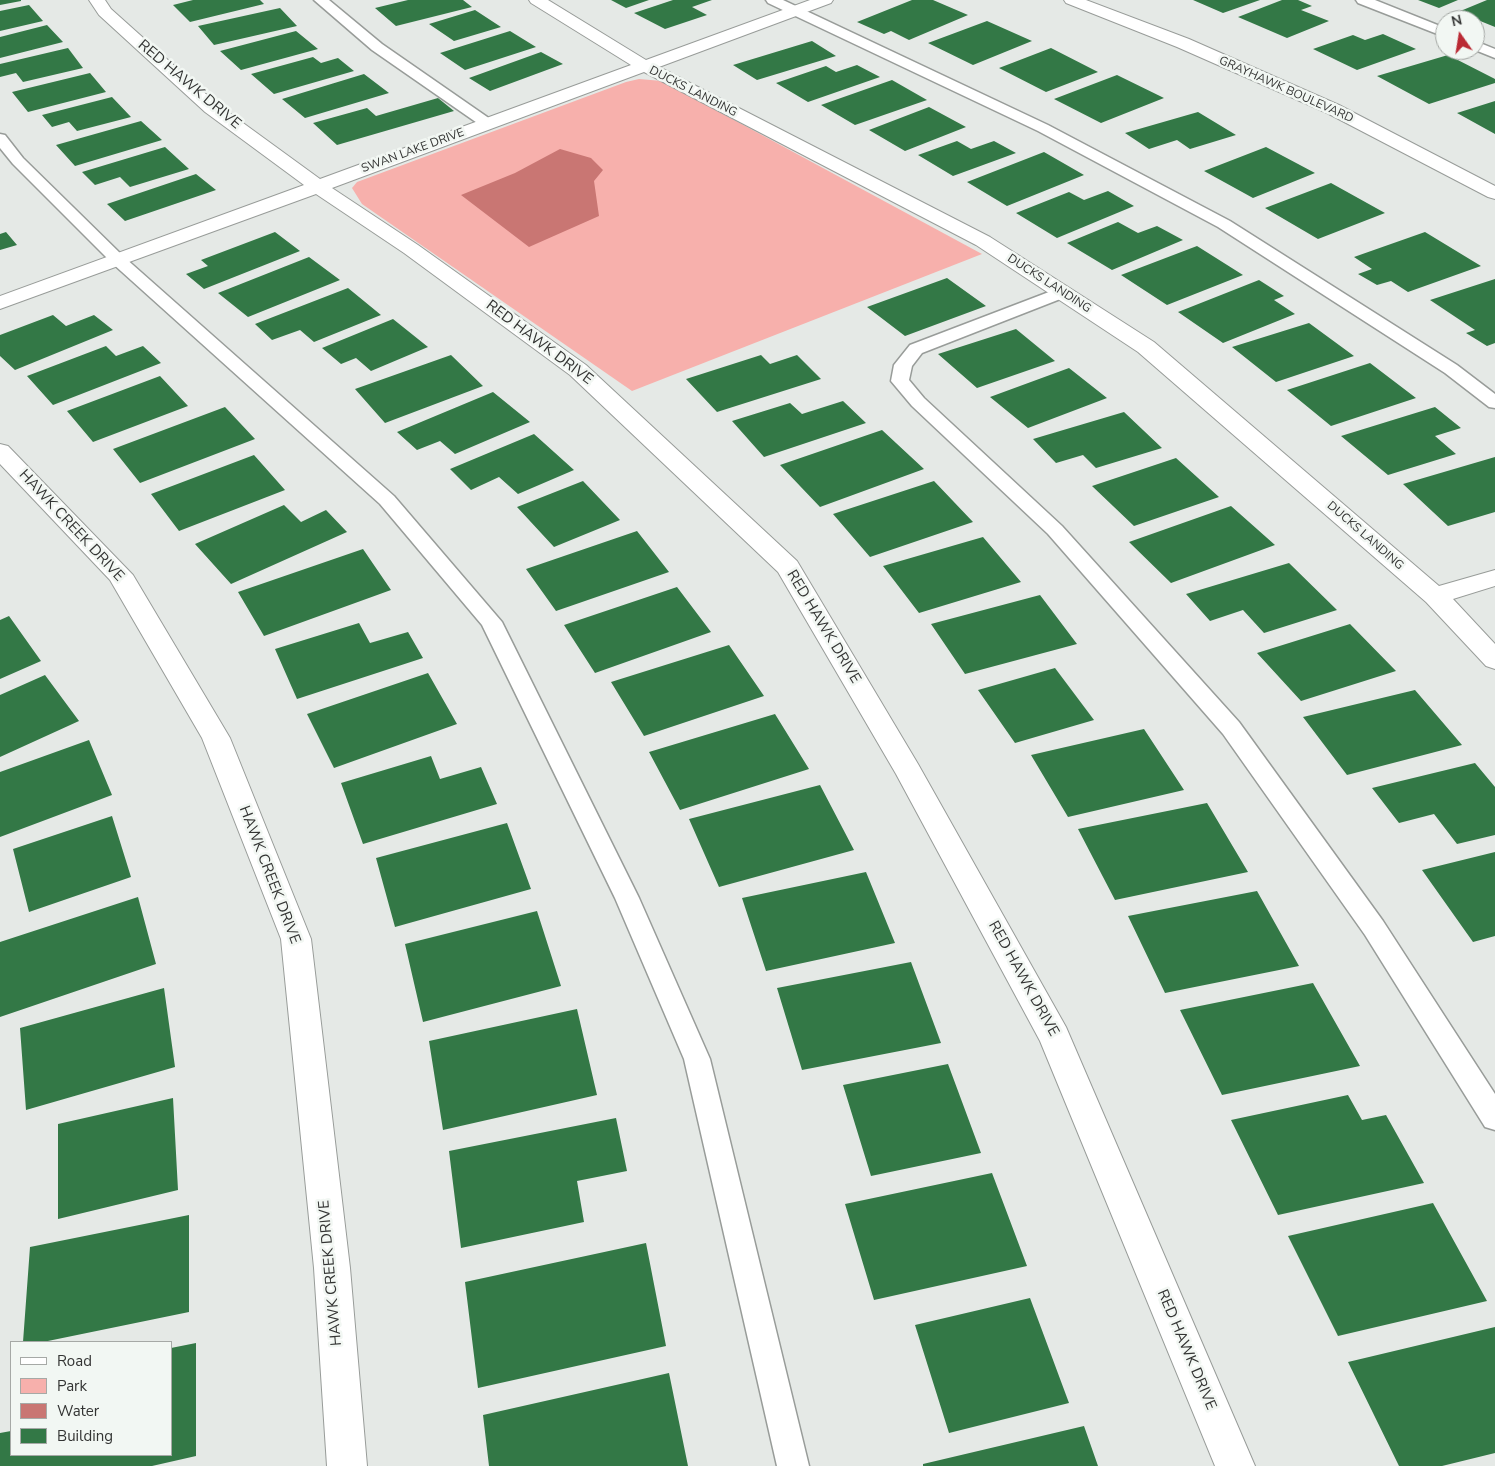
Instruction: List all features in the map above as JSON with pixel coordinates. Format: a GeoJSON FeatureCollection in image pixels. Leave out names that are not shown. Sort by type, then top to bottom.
{"type":"FeatureCollection","features":[{"type":"Feature","properties":{"kind":"street","name":"RED HAWK DRIVE"},"geometry":{"type":"LineString","coordinates":[[96,0],[105,12],[211,108],[317,186],[411,249],[578,370],[788,567],[908,771],[1055,1038],[1235,1466]]}},
{"type":"Feature","properties":{"kind":"street","name":"DUCKS LANDING"},"geometry":{"type":"LineString","coordinates":[[538,0],[644,66],[983,241],[1146,347],[1435,596],[1495,660]]}},
{"type":"Feature","properties":{"kind":"street","name":"SWAN LAKE DRIVE"},"geometry":{"type":"LineString","coordinates":[[0,303],[825,0]]}},
{"type":"Feature","properties":{"kind":"street","name":"GRAYHAWK BOULEVARD"},"geometry":{"type":"LineString","coordinates":[[1072,0],[1183,43],[1333,109],[1495,193]]}},
{"type":"Feature","properties":{"kind":"street","name":"HAWK CREEK DRIVE"},"geometry":{"type":"LineString","coordinates":[[0,451],[120,575],[216,738],[296,939],[332,1268],[347,1466]]}},
{"type":"Feature","properties":{"kind":"street"},"geometry":{"type":"LineString","coordinates":[[1435,596],[1495,578]]}},
{"type":"Feature","properties":{"kind":"lane"},"geometry":{"type":"LineString","coordinates":[[321,0],[377,47],[488,124]]}},
{"type":"Feature","properties":{"kind":"lane"},"geometry":{"type":"LineString","coordinates":[[773,0],[1043,128],[1224,224],[1451,369],[1495,403]]}},
{"type":"Feature","properties":{"kind":"lane"},"geometry":{"type":"LineString","coordinates":[[1363,0],[1435,29]]}},
{"type":"Feature","properties":{"kind":"lane"},"geometry":{"type":"LineString","coordinates":[[0,138],[18,161],[118,260],[387,500],[491,622],[627,898],[697,1060],[793,1466]]}},
{"type":"Feature","properties":{"kind":"lane"},"geometry":{"type":"LineString","coordinates":[[1062,292],[916,349],[903,365],[900,381],[918,402],[1055,530],[1231,728],[1374,928],[1495,1118]]}},
{"type":"Feature","properties":{"kind":"green space"},"geometry":{"type":"Polygon","coordinates":[[[639,79],[662,81],[982,254],[632,391],[362,204],[352,188],[357,182],[626,82],[639,79]]]}},
{"type":"Feature","properties":{"kind":"water"},"geometry":{"type":"Polygon","coordinates":[[[560,149],[591,158],[603,170],[594,181],[599,216],[529,247],[461,195],[515,173],[560,149]]]}},
{"type":"Feature","properties":{"kind":"building"},"geometry":{"type":"Polygon","coordinates":[[[0,0],[21,0],[21,1],[0,5],[0,0]]]}},
{"type":"Feature","properties":{"kind":"building"},"geometry":{"type":"Polygon","coordinates":[[[193,0],[260,0],[264,4],[190,22],[173,5],[193,0]]]}},
{"type":"Feature","properties":{"kind":"building"},"geometry":{"type":"Polygon","coordinates":[[[408,0],[463,0],[472,7],[396,26],[375,8],[408,0]]]}},
{"type":"Feature","properties":{"kind":"building"},"geometry":{"type":"Polygon","coordinates":[[[611,0],[649,0],[626,8],[611,0]]]}},
{"type":"Feature","properties":{"kind":"building"},"geometry":{"type":"Polygon","coordinates":[[[673,0],[712,0],[692,7],[707,15],[665,29],[634,13],[673,0]]]}},
{"type":"Feature","properties":{"kind":"building"},"geometry":{"type":"Polygon","coordinates":[[[912,0],[933,0],[968,15],[909,40],[891,31],[884,34],[857,22],[912,0]]]}},
{"type":"Feature","properties":{"kind":"building"},"geometry":{"type":"Polygon","coordinates":[[[1193,0],[1260,0],[1223,13],[1193,0]]]}},
{"type":"Feature","properties":{"kind":"building"},"geometry":{"type":"Polygon","coordinates":[[[1282,0],[1298,0],[1312,6],[1301,10],[1329,21],[1287,38],[1238,17],[1282,0]]]}},
{"type":"Feature","properties":{"kind":"building"},"geometry":{"type":"Polygon","coordinates":[[[1418,0],[1458,0],[1439,8],[1418,0]]]}},
{"type":"Feature","properties":{"kind":"building"},"geometry":{"type":"Polygon","coordinates":[[[1487,0],[1495,0],[1495,27],[1485,23],[1485,10],[1463,10],[1487,0]]]}},
{"type":"Feature","properties":{"kind":"building"},"geometry":{"type":"Polygon","coordinates":[[[29,5],[43,21],[0,31],[0,11],[29,5]]]}},
{"type":"Feature","properties":{"kind":"building"},"geometry":{"type":"Polygon","coordinates":[[[280,8],[297,26],[214,45],[198,26],[280,8]]]}},
{"type":"Feature","properties":{"kind":"building"},"geometry":{"type":"Polygon","coordinates":[[[475,10],[501,27],[454,41],[429,24],[475,10]]]}},
{"type":"Feature","properties":{"kind":"building"},"geometry":{"type":"Polygon","coordinates":[[[987,21],[1032,41],[973,65],[928,43],[987,21]]]}},
{"type":"Feature","properties":{"kind":"building"},"geometry":{"type":"Polygon","coordinates":[[[47,25],[63,42],[0,58],[0,37],[47,25]]]}},
{"type":"Feature","properties":{"kind":"building"},"geometry":{"type":"Polygon","coordinates":[[[296,31],[318,49],[241,70],[220,51],[296,31]]]}},
{"type":"Feature","properties":{"kind":"building"},"geometry":{"type":"Polygon","coordinates":[[[510,31],[536,47],[465,70],[440,53],[510,31]]]}},
{"type":"Feature","properties":{"kind":"building"},"geometry":{"type":"Polygon","coordinates":[[[1383,34],[1416,49],[1357,70],[1313,49],[1353,35],[1365,40],[1383,34]]]}},
{"type":"Feature","properties":{"kind":"building"},"geometry":{"type":"Polygon","coordinates":[[[812,41],[836,56],[757,80],[733,65],[812,41]]]}},
{"type":"Feature","properties":{"kind":"building"},"geometry":{"type":"Polygon","coordinates":[[[68,48],[83,68],[23,82],[16,73],[0,77],[0,64],[68,48]]]}},
{"type":"Feature","properties":{"kind":"building"},"geometry":{"type":"Polygon","coordinates":[[[1051,48],[1098,72],[1046,92],[999,68],[1051,48]]]}},
{"type":"Feature","properties":{"kind":"building"},"geometry":{"type":"Polygon","coordinates":[[[541,52],[563,64],[490,91],[469,78],[541,52]]]}},
{"type":"Feature","properties":{"kind":"building"},"geometry":{"type":"Polygon","coordinates":[[[313,57],[321,63],[338,58],[354,71],[274,94],[251,74],[313,57]]]}},
{"type":"Feature","properties":{"kind":"building"},"geometry":{"type":"Polygon","coordinates":[[[1435,59],[1458,60],[1495,79],[1495,83],[1429,104],[1377,76],[1435,59]]]}},
{"type":"Feature","properties":{"kind":"building"},"geometry":{"type":"Polygon","coordinates":[[[857,65],[880,77],[808,102],[776,83],[826,66],[836,72],[857,65]]]}},
{"type":"Feature","properties":{"kind":"building"},"geometry":{"type":"Polygon","coordinates":[[[90,73],[106,92],[28,112],[12,92],[90,73]]]}},
{"type":"Feature","properties":{"kind":"building"},"geometry":{"type":"Polygon","coordinates":[[[364,74],[389,93],[305,118],[282,99],[364,74]]]}},
{"type":"Feature","properties":{"kind":"building"},"geometry":{"type":"Polygon","coordinates":[[[1117,75],[1164,98],[1101,123],[1054,99],[1117,75]]]}},
{"type":"Feature","properties":{"kind":"building"},"geometry":{"type":"Polygon","coordinates":[[[892,80],[927,100],[855,125],[821,105],[892,80]]]}},
{"type":"Feature","properties":{"kind":"building"},"geometry":{"type":"Polygon","coordinates":[[[112,97],[131,117],[77,131],[69,122],[52,127],[42,115],[112,97]]]}},
{"type":"Feature","properties":{"kind":"building"},"geometry":{"type":"Polygon","coordinates":[[[438,98],[454,111],[337,145],[313,123],[367,108],[376,116],[438,98]]]}},
{"type":"Feature","properties":{"kind":"building"},"geometry":{"type":"Polygon","coordinates":[[[1495,101],[1495,134],[1457,113],[1495,101]]]}},
{"type":"Feature","properties":{"kind":"building"},"geometry":{"type":"Polygon","coordinates":[[[929,107],[966,127],[905,151],[869,130],[929,107]]]}},
{"type":"Feature","properties":{"kind":"building"},"geometry":{"type":"Polygon","coordinates":[[[1198,112],[1236,135],[1190,149],[1177,140],[1149,149],[1125,133],[1198,112]]]}},
{"type":"Feature","properties":{"kind":"building"},"geometry":{"type":"Polygon","coordinates":[[[141,121],[162,140],[75,166],[56,145],[141,121]]]}},
{"type":"Feature","properties":{"kind":"building"},"geometry":{"type":"Polygon","coordinates":[[[957,141],[971,149],[994,141],[1016,153],[953,176],[918,155],[957,141]]]}},
{"type":"Feature","properties":{"kind":"building"},"geometry":{"type":"Polygon","coordinates":[[[165,147],[189,169],[130,187],[120,177],[95,185],[82,172],[165,147]]]}},
{"type":"Feature","properties":{"kind":"building"},"geometry":{"type":"Polygon","coordinates":[[[1266,147],[1315,173],[1253,198],[1204,171],[1266,147]]]}},
{"type":"Feature","properties":{"kind":"building"},"geometry":{"type":"Polygon","coordinates":[[[1044,152],[1084,175],[1007,206],[967,182],[1044,152]]]}},
{"type":"Feature","properties":{"kind":"building"},"geometry":{"type":"Polygon","coordinates":[[[196,174],[216,190],[125,221],[107,204],[196,174]]]}},
{"type":"Feature","properties":{"kind":"building"},"geometry":{"type":"Polygon","coordinates":[[[1331,183],[1385,213],[1318,239],[1265,208],[1331,183]]]}},
{"type":"Feature","properties":{"kind":"building"},"geometry":{"type":"Polygon","coordinates":[[[1108,191],[1134,206],[1057,238],[1016,213],[1069,192],[1084,200],[1108,191]]]}},
{"type":"Feature","properties":{"kind":"building"},"geometry":{"type":"Polygon","coordinates":[[[1118,222],[1138,233],[1157,226],[1183,240],[1112,270],[1067,243],[1118,222]]]}},
{"type":"Feature","properties":{"kind":"building"},"geometry":{"type":"Polygon","coordinates":[[[6,232],[17,245],[0,250],[0,234],[6,232]]]}},
{"type":"Feature","properties":{"kind":"building"},"geometry":{"type":"Polygon","coordinates":[[[275,232],[300,251],[204,289],[186,274],[208,266],[201,260],[275,232]]]}},
{"type":"Feature","properties":{"kind":"building"},"geometry":{"type":"Polygon","coordinates":[[[1425,232],[1481,266],[1408,292],[1391,281],[1377,285],[1358,274],[1372,269],[1354,257],[1425,232]]]}},
{"type":"Feature","properties":{"kind":"building"},"geometry":{"type":"Polygon","coordinates":[[[1197,246],[1243,275],[1167,305],[1121,275],[1197,246]]]}},
{"type":"Feature","properties":{"kind":"building"},"geometry":{"type":"Polygon","coordinates":[[[309,257],[340,280],[248,317],[218,293],[309,257]]]}},
{"type":"Feature","properties":{"kind":"building"},"geometry":{"type":"Polygon","coordinates":[[[947,278],[986,306],[905,336],[867,307],[947,278]]]}},
{"type":"Feature","properties":{"kind":"building"},"geometry":{"type":"Polygon","coordinates":[[[1495,279],[1495,343],[1487,346],[1466,333],[1475,330],[1430,300],[1495,279]]]}},
{"type":"Feature","properties":{"kind":"building"},"geometry":{"type":"Polygon","coordinates":[[[1259,280],[1284,296],[1274,300],[1295,314],[1223,343],[1178,312],[1259,280]]]}},
{"type":"Feature","properties":{"kind":"building"},"geometry":{"type":"Polygon","coordinates":[[[348,288],[381,315],[314,342],[300,330],[272,340],[255,324],[348,288]]]}},
{"type":"Feature","properties":{"kind":"building"},"geometry":{"type":"Polygon","coordinates":[[[53,315],[66,326],[94,315],[113,330],[15,370],[0,356],[0,335],[53,315]]]}},
{"type":"Feature","properties":{"kind":"building"},"geometry":{"type":"Polygon","coordinates":[[[393,319],[428,347],[371,371],[356,358],[341,364],[322,348],[393,319]]]}},
{"type":"Feature","properties":{"kind":"building"},"geometry":{"type":"Polygon","coordinates":[[[1309,323],[1354,356],[1276,382],[1232,347],[1309,323]]]}},
{"type":"Feature","properties":{"kind":"building"},"geometry":{"type":"Polygon","coordinates":[[[1016,329],[1055,361],[977,388],[938,354],[1016,329]]]}},
{"type":"Feature","properties":{"kind":"building"},"geometry":{"type":"Polygon","coordinates":[[[106,346],[116,356],[143,346],[161,363],[53,405],[27,376],[106,346]]]}},
{"type":"Feature","properties":{"kind":"building"},"geometry":{"type":"Polygon","coordinates":[[[451,355],[483,386],[385,423],[355,389],[451,355]]]}},
{"type":"Feature","properties":{"kind":"building"},"geometry":{"type":"Polygon","coordinates":[[[761,355],[770,364],[797,355],[821,379],[717,412],[686,379],[761,355]]]}},
{"type":"Feature","properties":{"kind":"building"},"geometry":{"type":"Polygon","coordinates":[[[1370,363],[1416,398],[1331,426],[1287,390],[1370,363]]]}},
{"type":"Feature","properties":{"kind":"building"},"geometry":{"type":"Polygon","coordinates":[[[1069,368],[1107,398],[1028,428],[990,397],[1069,368]]]}},
{"type":"Feature","properties":{"kind":"building"},"geometry":{"type":"Polygon","coordinates":[[[160,376],[188,406],[93,442],[67,411],[160,376]]]}},
{"type":"Feature","properties":{"kind":"building"},"geometry":{"type":"Polygon","coordinates":[[[493,392],[530,422],[455,454],[440,441],[417,450],[397,432],[493,392]]]}},
{"type":"Feature","properties":{"kind":"building"},"geometry":{"type":"Polygon","coordinates":[[[843,401],[866,423],[764,457],[732,421],[790,403],[802,414],[843,401]]]}},
{"type":"Feature","properties":{"kind":"building"},"geometry":{"type":"Polygon","coordinates":[[[225,407],[255,439],[140,483],[113,449],[225,407]]]}},
{"type":"Feature","properties":{"kind":"building"},"geometry":{"type":"Polygon","coordinates":[[[1435,407],[1461,428],[1435,436],[1456,454],[1388,475],[1341,436],[1435,407]]]}},
{"type":"Feature","properties":{"kind":"building"},"geometry":{"type":"Polygon","coordinates":[[[1124,412],[1162,448],[1096,468],[1083,455],[1056,463],[1033,439],[1124,412]]]}},
{"type":"Feature","properties":{"kind":"building"},"geometry":{"type":"Polygon","coordinates":[[[882,430],[924,469],[820,507],[780,465],[882,430]]]}},
{"type":"Feature","properties":{"kind":"building"},"geometry":{"type":"Polygon","coordinates":[[[534,434],[574,470],[518,494],[499,477],[471,490],[450,469],[534,434]]]}},
{"type":"Feature","properties":{"kind":"building"},"geometry":{"type":"Polygon","coordinates":[[[254,455],[285,490],[179,531],[151,494],[254,455]]]}},
{"type":"Feature","properties":{"kind":"building"},"geometry":{"type":"Polygon","coordinates":[[[1495,457],[1495,512],[1448,526],[1403,484],[1495,457]]]}},
{"type":"Feature","properties":{"kind":"building"},"geometry":{"type":"Polygon","coordinates":[[[1176,458],[1219,497],[1134,526],[1092,486],[1176,458]]]}},
{"type":"Feature","properties":{"kind":"building"},"geometry":{"type":"Polygon","coordinates":[[[583,481],[620,520],[554,547],[517,507],[583,481]]]}},
{"type":"Feature","properties":{"kind":"building"},"geometry":{"type":"Polygon","coordinates":[[[934,481],[973,522],[870,557],[833,514],[934,481]]]}},
{"type":"Feature","properties":{"kind":"building"},"geometry":{"type":"Polygon","coordinates":[[[284,505],[301,522],[326,510],[347,532],[231,584],[195,544],[284,505]]]}},
{"type":"Feature","properties":{"kind":"building"},"geometry":{"type":"Polygon","coordinates":[[[1231,506],[1275,545],[1171,583],[1129,542],[1231,506]]]}},
{"type":"Feature","properties":{"kind":"building"},"geometry":{"type":"Polygon","coordinates":[[[637,531],[669,572],[556,611],[526,569],[637,531]]]}},
{"type":"Feature","properties":{"kind":"building"},"geometry":{"type":"Polygon","coordinates":[[[983,537],[1021,582],[919,613],[883,566],[983,537]]]}},
{"type":"Feature","properties":{"kind":"building"},"geometry":{"type":"Polygon","coordinates":[[[363,549],[391,590],[264,636],[238,592],[363,549]]]}},
{"type":"Feature","properties":{"kind":"building"},"geometry":{"type":"Polygon","coordinates":[[[1289,563],[1337,610],[1264,633],[1243,610],[1210,621],[1186,594],[1289,563]]]}},
{"type":"Feature","properties":{"kind":"building"},"geometry":{"type":"Polygon","coordinates":[[[677,587],[711,632],[595,673],[564,625],[677,587]]]}},
{"type":"Feature","properties":{"kind":"building"},"geometry":{"type":"Polygon","coordinates":[[[1040,595],[1077,644],[965,674],[931,624],[1040,595]]]}},
{"type":"Feature","properties":{"kind":"building"},"geometry":{"type":"Polygon","coordinates":[[[9,616],[41,661],[0,679],[0,620],[9,616]]]}},
{"type":"Feature","properties":{"kind":"building"},"geometry":{"type":"Polygon","coordinates":[[[359,623],[370,643],[408,632],[423,658],[297,699],[275,649],[359,623]]]}},
{"type":"Feature","properties":{"kind":"building"},"geometry":{"type":"Polygon","coordinates":[[[1350,624],[1396,671],[1301,701],[1257,653],[1350,624]]]}},
{"type":"Feature","properties":{"kind":"building"},"geometry":{"type":"Polygon","coordinates":[[[729,645],[764,696],[644,736],[611,682],[729,645]]]}},
{"type":"Feature","properties":{"kind":"building"},"geometry":{"type":"Polygon","coordinates":[[[1055,668],[1094,720],[1015,743],[978,690],[1055,668]]]}},
{"type":"Feature","properties":{"kind":"building"},"geometry":{"type":"Polygon","coordinates":[[[428,673],[457,724],[334,768],[307,714],[428,673]]]}},
{"type":"Feature","properties":{"kind":"building"},"geometry":{"type":"Polygon","coordinates":[[[45,675],[79,721],[0,757],[0,695],[45,675]]]}},
{"type":"Feature","properties":{"kind":"building"},"geometry":{"type":"Polygon","coordinates":[[[1415,690],[1462,745],[1347,775],[1303,717],[1415,690]]]}},
{"type":"Feature","properties":{"kind":"building"},"geometry":{"type":"Polygon","coordinates":[[[775,714],[809,769],[680,810],[649,752],[775,714]]]}},
{"type":"Feature","properties":{"kind":"building"},"geometry":{"type":"Polygon","coordinates":[[[1144,729],[1184,790],[1068,817],[1031,755],[1144,729]]]}},
{"type":"Feature","properties":{"kind":"building"},"geometry":{"type":"Polygon","coordinates":[[[89,740],[112,795],[0,837],[0,772],[89,740]]]}},
{"type":"Feature","properties":{"kind":"building"},"geometry":{"type":"Polygon","coordinates":[[[431,756],[440,779],[481,767],[497,804],[363,844],[341,783],[431,756]]]}},
{"type":"Feature","properties":{"kind":"building"},"geometry":{"type":"Polygon","coordinates":[[[1475,763],[1495,787],[1495,835],[1457,844],[1434,814],[1399,823],[1372,788],[1475,763]]]}},
{"type":"Feature","properties":{"kind":"building"},"geometry":{"type":"Polygon","coordinates":[[[820,785],[854,850],[719,887],[689,819],[820,785]]]}},
{"type":"Feature","properties":{"kind":"building"},"geometry":{"type":"Polygon","coordinates":[[[1207,803],[1248,872],[1115,900],[1078,829],[1207,803]]]}},
{"type":"Feature","properties":{"kind":"building"},"geometry":{"type":"Polygon","coordinates":[[[112,816],[131,877],[29,912],[13,849],[112,816]]]}},
{"type":"Feature","properties":{"kind":"building"},"geometry":{"type":"Polygon","coordinates":[[[507,823],[531,889],[395,927],[376,858],[507,823]]]}},
{"type":"Feature","properties":{"kind":"building"},"geometry":{"type":"Polygon","coordinates":[[[1495,852],[1495,936],[1473,942],[1422,870],[1495,852]]]}},
{"type":"Feature","properties":{"kind":"building"},"geometry":{"type":"Polygon","coordinates":[[[866,872],[895,943],[766,971],[742,898],[866,872]]]}},
{"type":"Feature","properties":{"kind":"building"},"geometry":{"type":"Polygon","coordinates":[[[1257,891],[1299,966],[1165,993],[1128,916],[1257,891]]]}},
{"type":"Feature","properties":{"kind":"building"},"geometry":{"type":"Polygon","coordinates":[[[138,897],[156,964],[0,1017],[0,942],[138,897]]]}},
{"type":"Feature","properties":{"kind":"building"},"geometry":{"type":"Polygon","coordinates":[[[537,911],[561,986],[423,1022],[405,944],[537,911]]]}},
{"type":"Feature","properties":{"kind":"building"},"geometry":{"type":"Polygon","coordinates":[[[911,962],[941,1043],[802,1070],[777,988],[911,962]]]}},
{"type":"Feature","properties":{"kind":"building"},"geometry":{"type":"Polygon","coordinates":[[[1313,983],[1360,1066],[1222,1095],[1180,1010],[1313,983]]]}},
{"type":"Feature","properties":{"kind":"building"},"geometry":{"type":"Polygon","coordinates":[[[164,988],[175,1067],[26,1110],[20,1028],[164,988]]]}},
{"type":"Feature","properties":{"kind":"building"},"geometry":{"type":"Polygon","coordinates":[[[577,1009],[597,1095],[443,1130],[429,1041],[577,1009]]]}},
{"type":"Feature","properties":{"kind":"building"},"geometry":{"type":"Polygon","coordinates":[[[948,1064],[981,1153],[871,1176],[843,1085],[948,1064]]]}},
{"type":"Feature","properties":{"kind":"building"},"geometry":{"type":"Polygon","coordinates":[[[1348,1095],[1362,1120],[1386,1115],[1424,1183],[1278,1215],[1231,1120],[1348,1095]]]}},
{"type":"Feature","properties":{"kind":"building"},"geometry":{"type":"Polygon","coordinates":[[[173,1098],[178,1190],[58,1219],[58,1124],[173,1098]]]}},
{"type":"Feature","properties":{"kind":"building"},"geometry":{"type":"Polygon","coordinates":[[[616,1118],[627,1171],[577,1181],[584,1222],[461,1248],[449,1151],[616,1118]]]}},
{"type":"Feature","properties":{"kind":"building"},"geometry":{"type":"Polygon","coordinates":[[[992,1173],[1027,1266],[874,1300],[845,1204],[992,1173]]]}},
{"type":"Feature","properties":{"kind":"building"},"geometry":{"type":"Polygon","coordinates":[[[1433,1203],[1487,1301],[1338,1336],[1288,1236],[1433,1203]]]}},
{"type":"Feature","properties":{"kind":"building"},"geometry":{"type":"Polygon","coordinates":[[[189,1215],[189,1312],[48,1341],[23,1341],[30,1247],[189,1215]]]}},
{"type":"Feature","properties":{"kind":"building"},"geometry":{"type":"Polygon","coordinates":[[[646,1243],[666,1346],[478,1388],[465,1282],[646,1243]]]}},
{"type":"Feature","properties":{"kind":"building"},"geometry":{"type":"Polygon","coordinates":[[[1030,1298],[1069,1403],[949,1433],[915,1325],[1030,1298]]]}},
{"type":"Feature","properties":{"kind":"building"},"geometry":{"type":"Polygon","coordinates":[[[1495,1327],[1495,1453],[1442,1466],[1399,1466],[1348,1362],[1495,1327]]]}},
{"type":"Feature","properties":{"kind":"building"},"geometry":{"type":"Polygon","coordinates":[[[196,1343],[196,1456],[152,1466],[0,1466],[0,1433],[10,1431],[10,1456],[172,1456],[172,1348],[196,1343]]]}},
{"type":"Feature","properties":{"kind":"building"},"geometry":{"type":"Polygon","coordinates":[[[669,1373],[688,1466],[489,1466],[483,1415],[669,1373]]]}},
{"type":"Feature","properties":{"kind":"building"},"geometry":{"type":"Polygon","coordinates":[[[1084,1426],[1098,1466],[923,1466],[923,1464],[1084,1426]]]}}]}
